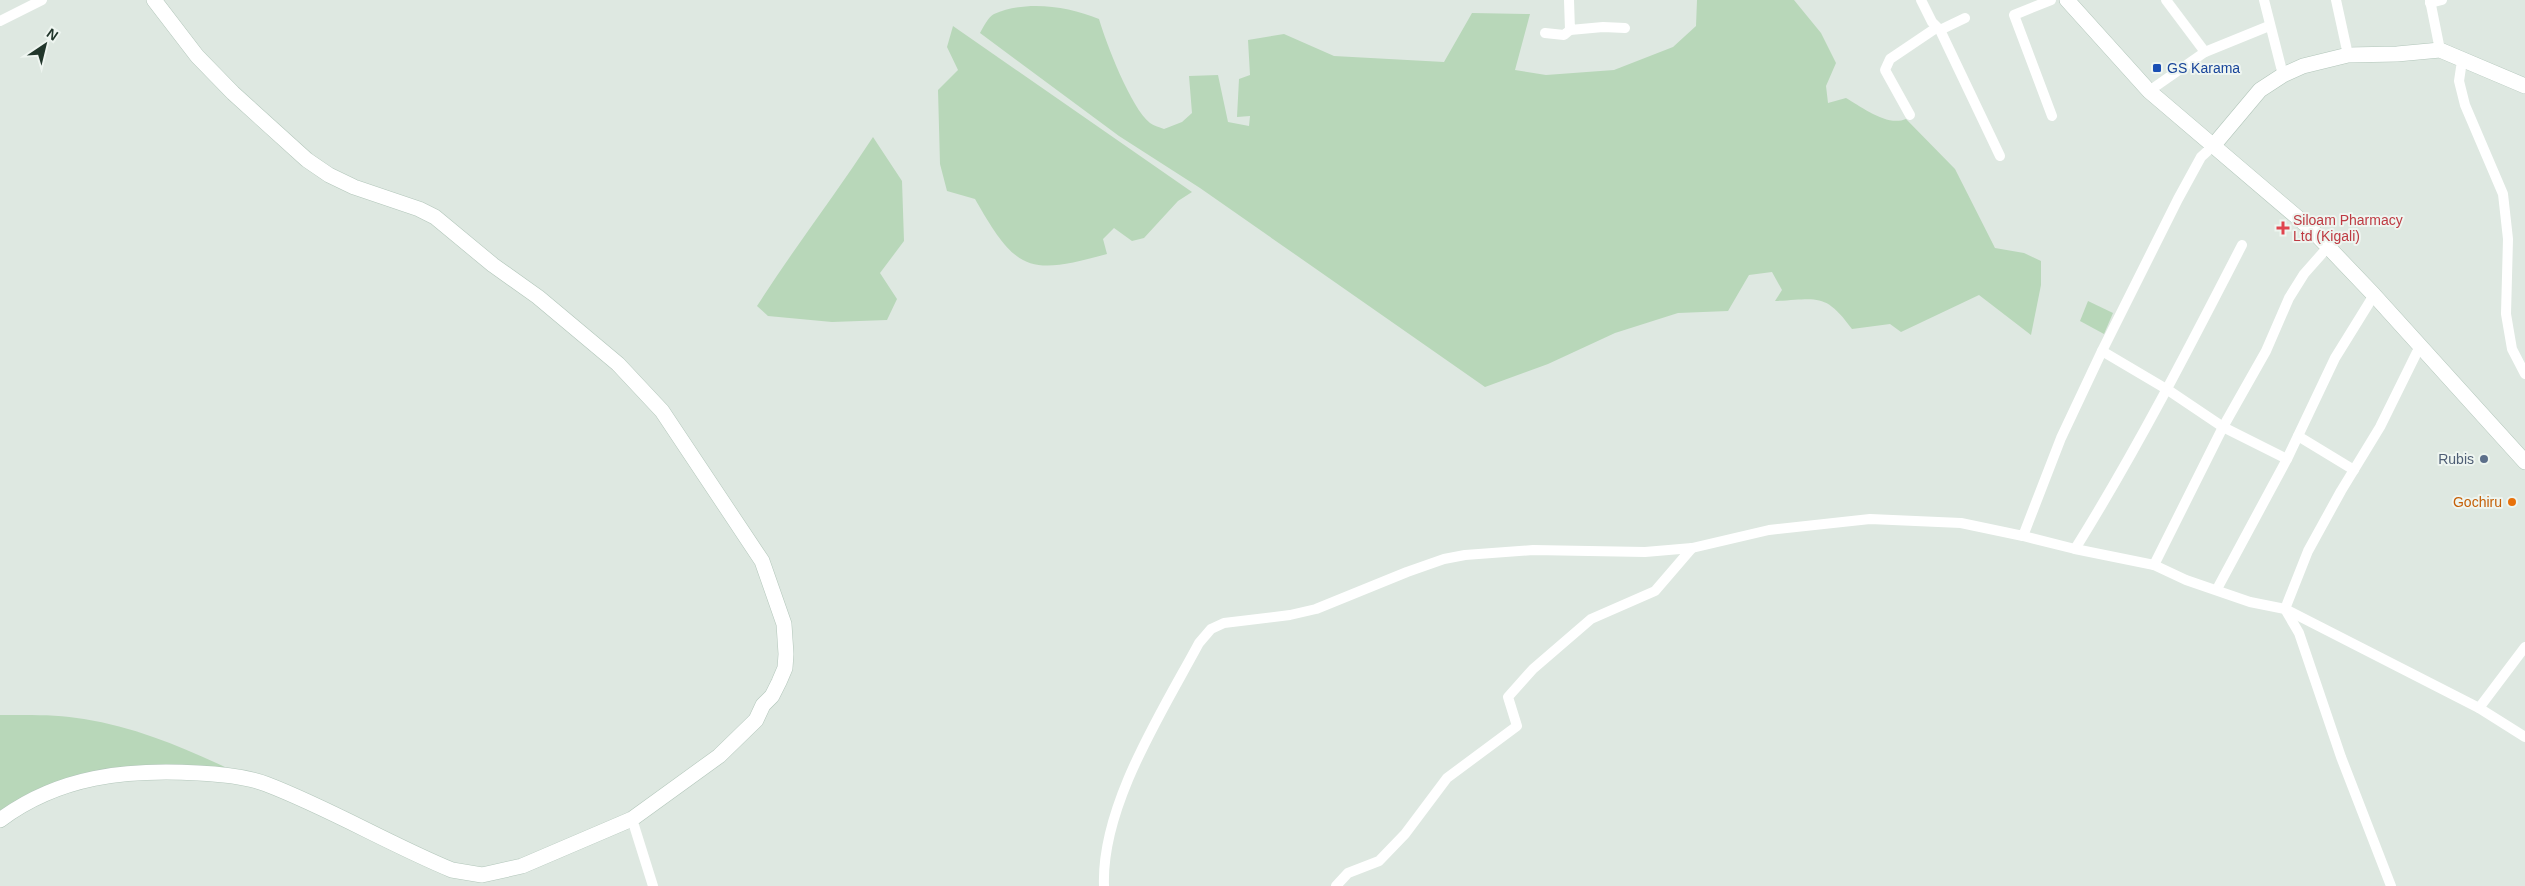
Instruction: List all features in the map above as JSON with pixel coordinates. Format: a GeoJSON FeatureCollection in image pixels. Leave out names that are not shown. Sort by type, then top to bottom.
{"type":"FeatureCollection","features":[{"type":"Feature","properties":{"kind":"main road"},"geometry":{"type":"LineString","coordinates":[[0,820],[40,794],[89,778],[133,773],[226,775],[264,783],[452,870],[482,874],[522,866],[632,819],[676,789],[719,756],[756,720],[763,705],[772,696],[785,668],[784,624],[762,561],[667,418],[618,364],[538,297],[493,265],[435,217],[420,209],[354,187],[329,175],[307,160],[261,120],[197,56],[154,0]]}},
{"type":"Feature","properties":{"kind":"main road"},"geometry":{"type":"LineString","coordinates":[[2067,0],[2149,91],[2286,206],[2374,294],[2525,462]]}},
{"type":"Feature","properties":{"kind":"main road"},"geometry":{"type":"LineString","coordinates":[[2213,146],[2260,90],[2282,75],[2303,66],[2348,55],[2398,54],[2440,50],[2462,61],[2525,86]]}},
{"type":"Feature","properties":{"kind":"street"},"geometry":{"type":"LineString","coordinates":[[0,21],[42,0]]}},
{"type":"Feature","properties":{"kind":"street"},"geometry":{"type":"LineString","coordinates":[[1569,0],[1570,30]]}},
{"type":"Feature","properties":{"kind":"street"},"geometry":{"type":"LineString","coordinates":[[1921,0],[1938,29],[2000,156]]}},
{"type":"Feature","properties":{"kind":"street"},"geometry":{"type":"LineString","coordinates":[[2051,0],[2014,15],[2052,116]]}},
{"type":"Feature","properties":{"kind":"street"},"geometry":{"type":"LineString","coordinates":[[2166,0],[2205,52]]}},
{"type":"Feature","properties":{"kind":"street"},"geometry":{"type":"LineString","coordinates":[[2264,0],[2282,75]]}},
{"type":"Feature","properties":{"kind":"street"},"geometry":{"type":"LineString","coordinates":[[2336,0],[2348,55]]}},
{"type":"Feature","properties":{"kind":"street"},"geometry":{"type":"LineString","coordinates":[[2440,50],[2430,1],[2442,0]]}},
{"type":"Feature","properties":{"kind":"street"},"geometry":{"type":"LineString","coordinates":[[1910,115],[1885,70],[1886,64],[1890,59],[1938,29],[1965,18]]}},
{"type":"Feature","properties":{"kind":"street"},"geometry":{"type":"LineString","coordinates":[[2149,91],[2205,52],[2269,26]]}},
{"type":"Feature","properties":{"kind":"street"},"geometry":{"type":"LineString","coordinates":[[1545,32],[1564,35],[1570,30],[1603,27],[1626,28]]}},
{"type":"Feature","properties":{"kind":"street"},"geometry":{"type":"LineString","coordinates":[[2462,61],[2459,81],[2463,98],[2503,194],[2508,239],[2506,314],[2512,349],[2525,374]]}},
{"type":"Feature","properties":{"kind":"street"},"geometry":{"type":"LineString","coordinates":[[2023,536],[2061,438],[2102,351],[2178,199],[2201,157],[2213,146]]}},
{"type":"Feature","properties":{"kind":"street"},"geometry":{"type":"LineString","coordinates":[[2075,549],[2118,481],[2168,390],[2242,245]]}},
{"type":"Feature","properties":{"kind":"street"},"geometry":{"type":"LineString","coordinates":[[2154,565],[2223,427],[2266,351],[2289,298],[2304,274],[2327,248]]}},
{"type":"Feature","properties":{"kind":"street"},"geometry":{"type":"LineString","coordinates":[[2216,589],[2287,458],[2334,358],[2374,294]]}},
{"type":"Feature","properties":{"kind":"street"},"geometry":{"type":"LineString","coordinates":[[2284,609],[2308,551],[2386,416],[2420,346]]}},
{"type":"Feature","properties":{"kind":"street"},"geometry":{"type":"LineString","coordinates":[[2102,351],[2168,390],[2223,427],[2287,458]]}},
{"type":"Feature","properties":{"kind":"street"},"geometry":{"type":"LineString","coordinates":[[2298,436],[2354,470]]}},
{"type":"Feature","properties":{"kind":"street"},"geometry":{"type":"LineString","coordinates":[[1104,886],[1105,857],[1124,790],[1190,661],[1203,637],[1211,629],[1224,623],[1290,615],[1316,609],[1407,572],[1444,560],[1465,556],[1532,550],[1645,552],[1692,548],[1769,530],[1870,519],[1961,524],[2154,565],[2186,580],[2250,602],[2284,609],[2479,708],[2525,736]]}},
{"type":"Feature","properties":{"kind":"street"},"geometry":{"type":"LineString","coordinates":[[1336,886],[1348,873],[1379,861],[1405,834],[1448,778],[1517,726],[1508,697],[1533,669],[1591,619],[1654,591],[1692,548]]}},
{"type":"Feature","properties":{"kind":"street"},"geometry":{"type":"LineString","coordinates":[[2284,609],[2299,633],[2341,756],[2391,886]]}},
{"type":"Feature","properties":{"kind":"street"},"geometry":{"type":"LineString","coordinates":[[2479,708],[2525,647]]}},
{"type":"Feature","properties":{"kind":"street"},"geometry":{"type":"LineString","coordinates":[[632,819],[653,886]]}},
{"type":"Feature","properties":{"kind":"green space"},"geometry":{"type":"Polygon","coordinates":[[[1697,0],[1794,0],[1821,33],[1836,63],[1826,86],[1828,103],[1846,98],[1883,118],[1899,121],[1906,119],[1955,169],[1995,248],[2024,253],[2041,261],[2041,285],[2031,335],[1979,295],[1901,332],[1890,324],[1852,329],[1835,309],[1820,300],[1775,301],[1782,290],[1772,272],[1749,275],[1728,311],[1678,313],[1615,333],[1548,364],[1485,387],[1200,188],[1119,136],[980,33],[992,15],[1019,7],[1046,6],[1087,14],[1099,19],[1127,90],[1150,123],[1164,129],[1182,122],[1192,113],[1189,76],[1218,75],[1228,122],[1249,126],[1250,116],[1237,117],[1239,79],[1250,75],[1248,40],[1284,34],[1334,56],[1444,62],[1472,13],[1530,14],[1515,70],[1546,75],[1614,70],[1673,47],[1696,26],[1697,0]]]}},
{"type":"Feature","properties":{"kind":"green space"},"geometry":{"type":"Polygon","coordinates":[[[953,26],[1192,192],[1178,201],[1144,238],[1132,241],[1114,228],[1103,239],[1107,254],[1059,265],[1041,265],[1027,262],[1014,254],[989,223],[975,199],[947,191],[940,164],[938,90],[958,70],[947,47],[953,26]]]}},
{"type":"Feature","properties":{"kind":"green space"},"geometry":{"type":"Polygon","coordinates":[[[873,137],[902,181],[904,241],[880,273],[897,299],[887,320],[832,322],[768,316],[757,306],[873,137]]]}},
{"type":"Feature","properties":{"kind":"green space"},"geometry":{"type":"Polygon","coordinates":[[[2088,301],[2113,313],[2104,334],[2080,321],[2088,301]]]}},
{"type":"Feature","properties":{"kind":"green space"},"geometry":{"type":"Polygon","coordinates":[[[0,715],[63,716],[103,722],[156,738],[225,767],[221,770],[131,769],[0,816],[0,715]]]}},
{"type":"Feature","properties":{"kind":"place","name":"GS Karama"},"geometry":{"type":"Point","coordinates":[2157,68]}},
{"type":"Feature","properties":{"kind":"place","name":"Siloam Pharmacy Ltd (Kigali)"},"geometry":{"type":"Point","coordinates":[2283,228]}},
{"type":"Feature","properties":{"kind":"place","name":"Rubis"},"geometry":{"type":"Point","coordinates":[2484,459]}},
{"type":"Feature","properties":{"kind":"place","name":"Gochiru"},"geometry":{"type":"Point","coordinates":[2512,502]}}]}
